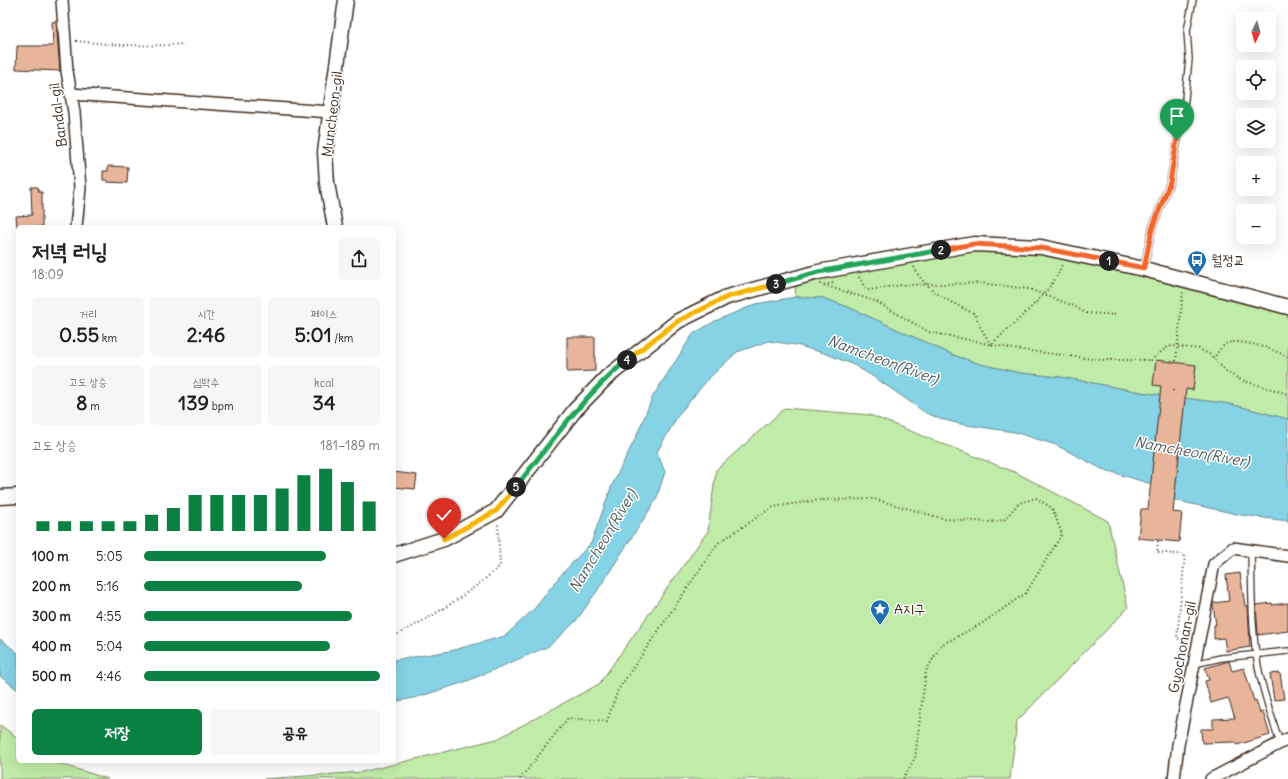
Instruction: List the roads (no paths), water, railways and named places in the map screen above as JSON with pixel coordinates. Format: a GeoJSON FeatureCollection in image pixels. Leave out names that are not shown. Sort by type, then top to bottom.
{"type":"FeatureCollection","features":[{"type":"Feature","properties":{"kind":"street","name":"Bandal-gil"},"geometry":{"type":"LineString","coordinates":[[62,0],[80,188],[76,225]]}},
{"type":"Feature","properties":{"kind":"street","name":"Muncheon-gil"},"geometry":{"type":"LineString","coordinates":[[335,225],[327,182],[325,152],[346,0]]}},
{"type":"Feature","properties":{"kind":"street"},"geometry":{"type":"LineString","coordinates":[[71,94],[330,112]]}},
{"type":"Feature","properties":{"kind":"street"},"geometry":{"type":"LineString","coordinates":[[396,554],[444,539],[496,511],[575,410],[606,378],[678,321],[727,297],[818,272],[974,244],[1041,248],[1144,268],[1288,307]]}},
{"type":"Feature","properties":{"kind":"street","name":"Gyochonan-gil"},"geometry":{"type":"LineString","coordinates":[[1174,779],[1178,745],[1214,564],[1233,548],[1251,549],[1288,556]]}},
{"type":"Feature","properties":{"kind":"street"},"geometry":{"type":"LineString","coordinates":[[1211,779],[1284,741]]}},
{"type":"Feature","properties":{"kind":"lane"},"geometry":{"type":"LineString","coordinates":[[1144,268],[1152,229],[1170,182],[1185,99],[1189,59],[1187,31],[1193,0]]}},
{"type":"Feature","properties":{"kind":"lane"},"geometry":{"type":"LineString","coordinates":[[1251,549],[1252,598],[1257,654],[1264,695],[1284,741]]}},
{"type":"Feature","properties":{"kind":"lane"},"geometry":{"type":"LineString","coordinates":[[1194,664],[1221,658],[1288,651]]}},
{"type":"Feature","properties":{"kind":"water","name":"Namcheon(River)"},"geometry":{"type":"Polygon","coordinates":[[[795,297],[823,298],[848,307],[953,355],[980,364],[1020,373],[1060,377],[1146,393],[1230,404],[1288,419],[1288,521],[1241,515],[1178,501],[1148,483],[1102,469],[1056,445],[1014,432],[960,424],[941,419],[926,413],[854,365],[827,354],[796,345],[769,341],[737,352],[708,379],[679,414],[657,452],[665,472],[656,500],[576,621],[549,646],[465,682],[418,697],[396,702],[396,660],[450,651],[505,636],[535,608],[559,577],[591,543],[612,485],[636,437],[653,396],[693,334],[715,321],[756,304],[795,297]]]}},
{"type":"Feature","properties":{"kind":"water"},"geometry":{"type":"Polygon","coordinates":[[[0,639],[16,651],[16,688],[0,676],[0,639]]]}},
{"type":"Feature","properties":{"kind":"place","name":"월정교"},"geometry":{"type":"Point","coordinates":[1197,277]}},
{"type":"Feature","properties":{"kind":"place","name":"A지구"},"geometry":{"type":"Point","coordinates":[880,626]}}]}
